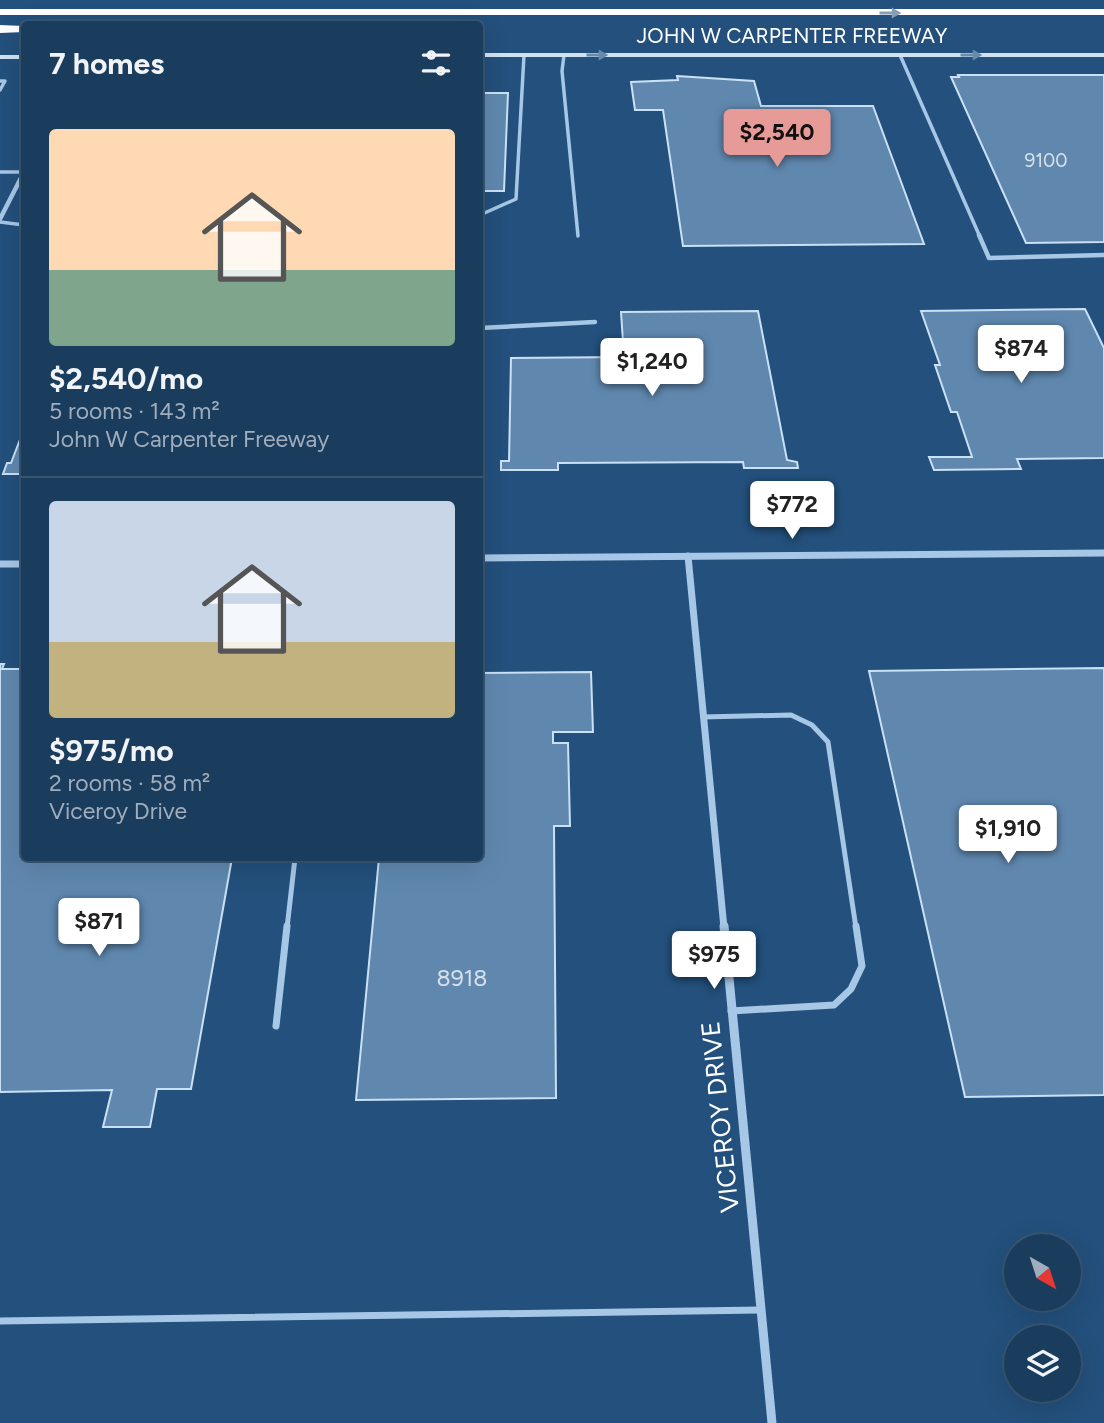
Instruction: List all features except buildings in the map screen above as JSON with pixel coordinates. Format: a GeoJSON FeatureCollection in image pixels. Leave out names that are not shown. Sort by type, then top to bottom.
{"type":"FeatureCollection","features":[{"type":"Feature","properties":{"kind":"highway","name":"JOHN W CARPENTER FREEWAY"},"geometry":{"type":"LineString","coordinates":[[0,12],[1104,12]]}},
{"type":"Feature","properties":{"kind":"highway"},"geometry":{"type":"LineString","coordinates":[[483,24],[821,13]]}},
{"type":"Feature","properties":{"kind":"highway"},"geometry":{"type":"LineString","coordinates":[[0,29],[21,29]]}},
{"type":"Feature","properties":{"kind":"main road","name":"JOHN W CARPENTER FREEWAY"},"geometry":{"type":"LineString","coordinates":[[483,55],[1104,55]]}},
{"type":"Feature","properties":{"kind":"main road"},"geometry":{"type":"LineString","coordinates":[[0,57],[21,57]]}},
{"type":"Feature","properties":{"kind":"street"},"geometry":{"type":"LineString","coordinates":[[0,221],[21,178]]}},
{"type":"Feature","properties":{"kind":"street"},"geometry":{"type":"LineString","coordinates":[[483,558],[1104,553]]}},
{"type":"Feature","properties":{"kind":"street","name":"VICEROY DRIVE"},"geometry":{"type":"LineString","coordinates":[[688,556],[772,1423]]}},
{"type":"Feature","properties":{"kind":"street"},"geometry":{"type":"LineString","coordinates":[[0,564],[21,564]]}},
{"type":"Feature","properties":{"kind":"lane"},"geometry":{"type":"LineString","coordinates":[[483,214],[516,199],[524,55]]}},
{"type":"Feature","properties":{"kind":"lane"},"geometry":{"type":"LineString","coordinates":[[564,55],[562,71],[578,236]]}},
{"type":"Feature","properties":{"kind":"lane"},"geometry":{"type":"LineString","coordinates":[[900,55],[989,258],[1104,255]]}},
{"type":"Feature","properties":{"kind":"lane"},"geometry":{"type":"LineString","coordinates":[[0,81],[5,81],[0,90]]}},
{"type":"Feature","properties":{"kind":"lane"},"geometry":{"type":"LineString","coordinates":[[0,172],[21,172]]}},
{"type":"Feature","properties":{"kind":"lane"},"geometry":{"type":"LineString","coordinates":[[0,221],[21,224]]}},
{"type":"Feature","properties":{"kind":"lane"},"geometry":{"type":"LineString","coordinates":[[483,328],[595,322]]}},
{"type":"Feature","properties":{"kind":"lane"},"geometry":{"type":"LineString","coordinates":[[703,717],[791,715],[812,725],[828,742],[862,966],[851,989],[834,1005],[731,1011]]}},
{"type":"Feature","properties":{"kind":"lane"},"geometry":{"type":"LineString","coordinates":[[276,1026],[295,861]]}},
{"type":"Feature","properties":{"kind":"lane"},"geometry":{"type":"LineString","coordinates":[[0,1321],[760,1310]]}}]}
